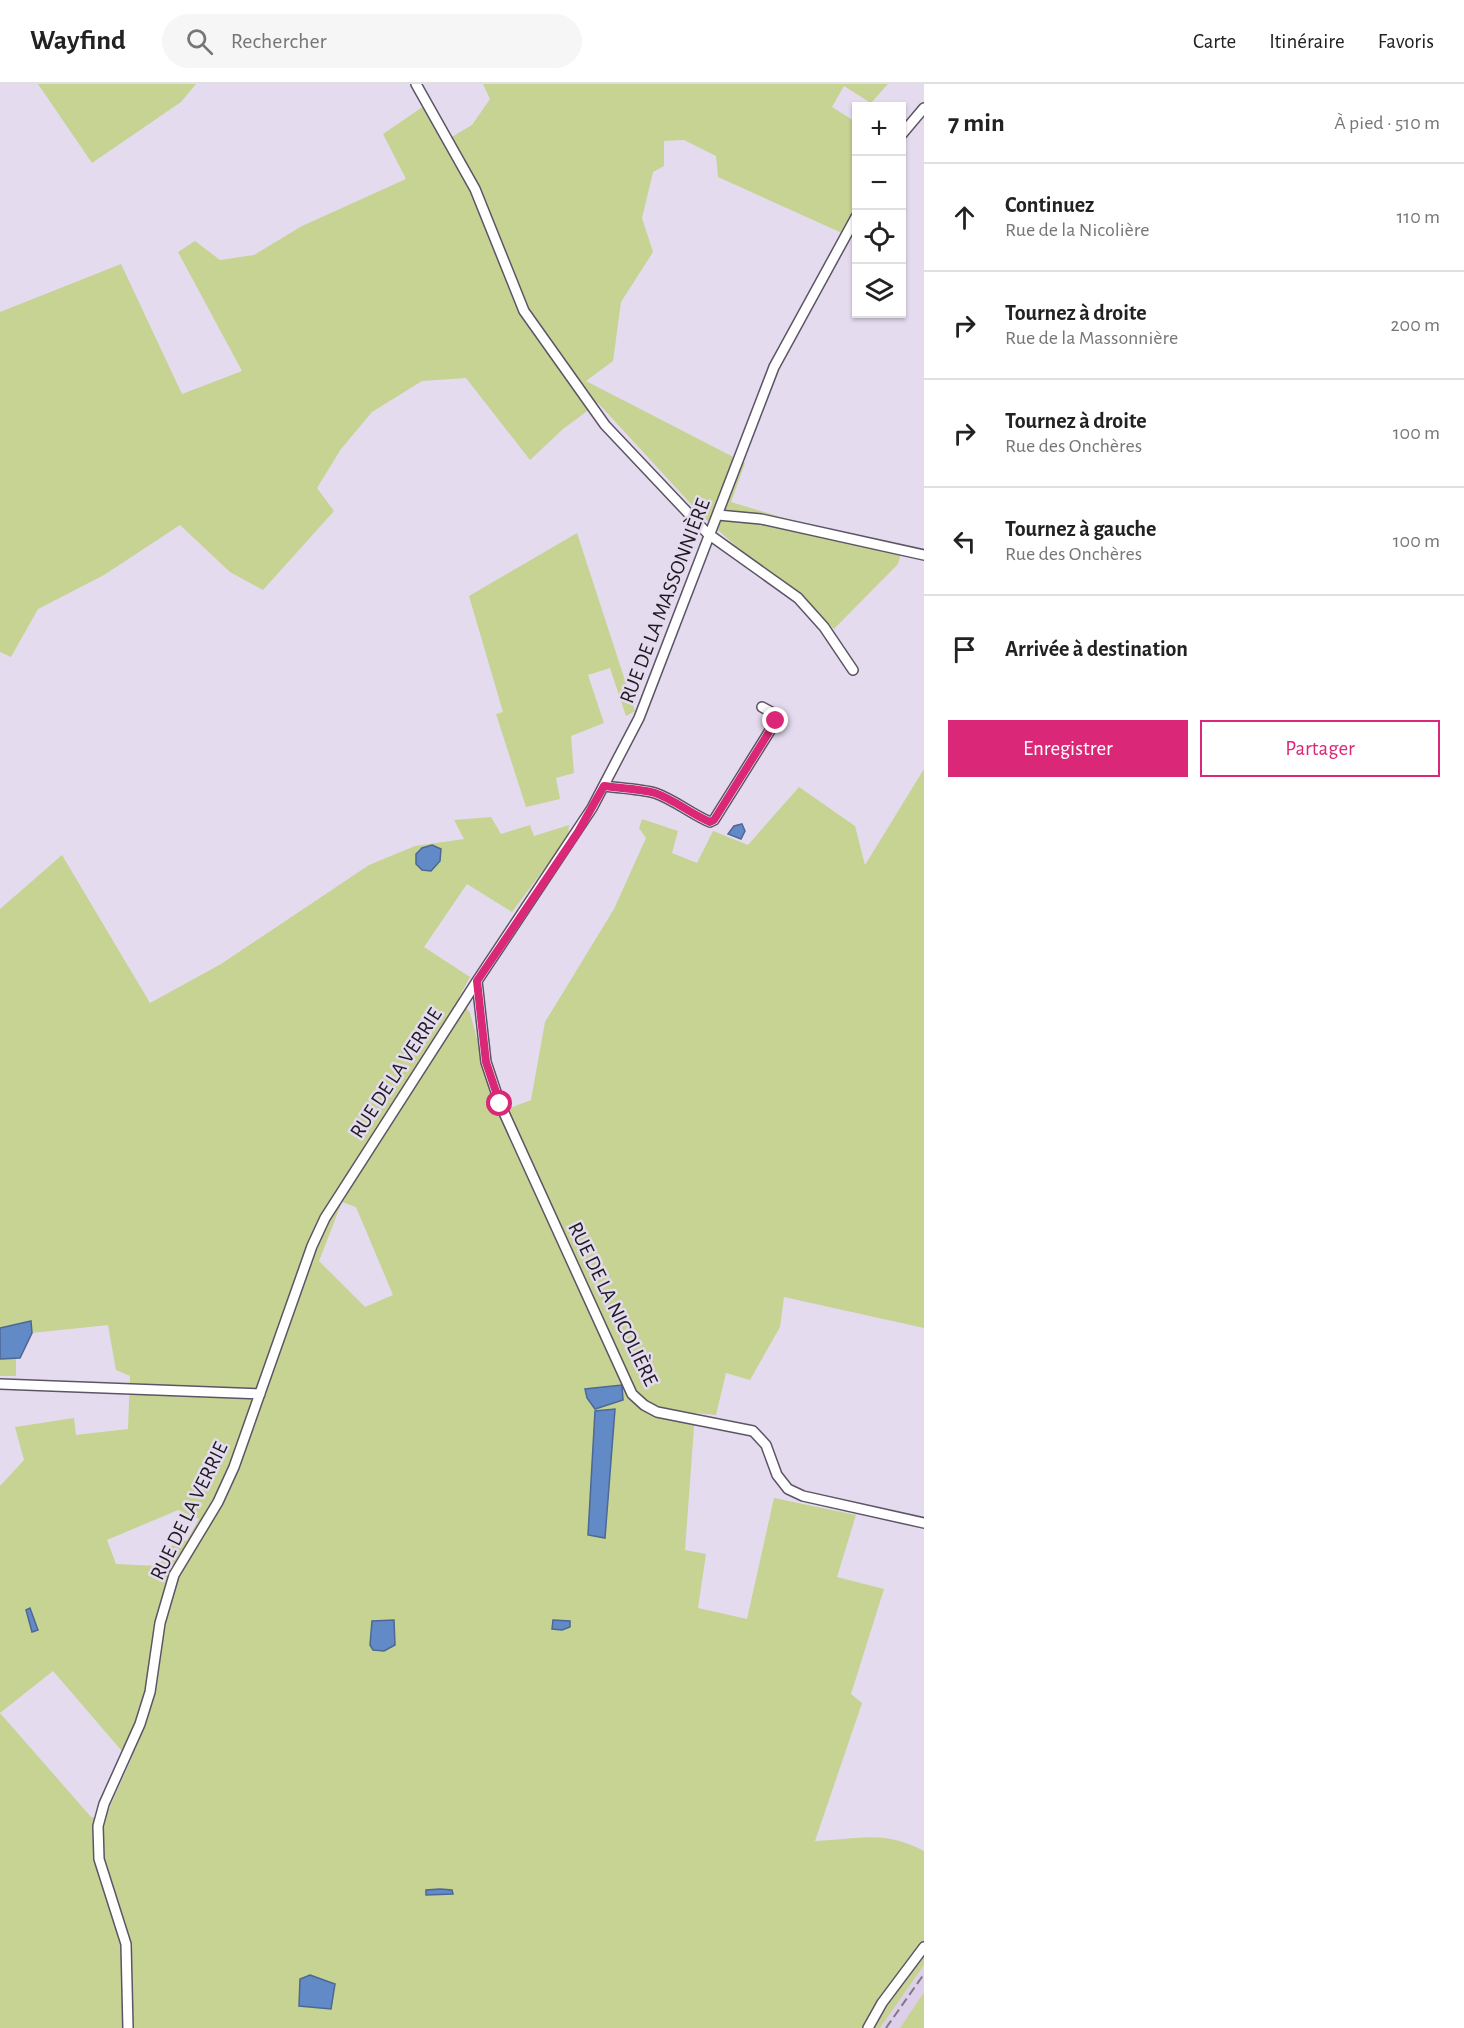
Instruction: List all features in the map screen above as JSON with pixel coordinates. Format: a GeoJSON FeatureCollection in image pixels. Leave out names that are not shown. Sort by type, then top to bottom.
{"type":"FeatureCollection","features":[{"type":"Feature","properties":{"kind":"street"},"geometry":{"type":"LineString","coordinates":[[416,84],[475,189],[524,311],[605,424],[709,534],[798,598],[824,627],[853,670]]}},
{"type":"Feature","properties":{"kind":"street"},"geometry":{"type":"LineString","coordinates":[[906,129],[924,108]]}},
{"type":"Feature","properties":{"kind":"street","name":"RUE DE LA MASSONNIÈRE"},"geometry":{"type":"LineString","coordinates":[[477,981],[578,832],[639,718],[779,356],[852,224]]}},
{"type":"Feature","properties":{"kind":"street"},"geometry":{"type":"LineString","coordinates":[[718,515],[772,521],[924,555]]}},
{"type":"Feature","properties":{"kind":"street"},"geometry":{"type":"LineString","coordinates":[[604,786],[654,793],[687,808],[710,822],[714,820],[776,721],[775,714],[762,707]]}},
{"type":"Feature","properties":{"kind":"street","name":"RUE DE LA VERRIE"},"geometry":{"type":"LineString","coordinates":[[128,2028],[126,1944],[99,1859],[98,1826],[147,1703],[160,1623],[174,1575],[226,1487],[312,1246],[325,1218],[477,981]]}},
{"type":"Feature","properties":{"kind":"street","name":"RUE DE LA NICOLIÈRE"},"geometry":{"type":"LineString","coordinates":[[477,981],[486,1062],[500,1104],[632,1394],[644,1405],[657,1412],[753,1431],[766,1445],[777,1475],[788,1488],[803,1496],[924,1523]]}},
{"type":"Feature","properties":{"kind":"street"},"geometry":{"type":"LineString","coordinates":[[0,1383],[260,1394]]}},
{"type":"Feature","properties":{"kind":"street"},"geometry":{"type":"LineString","coordinates":[[868,2028],[882,2003],[924,1947]]}},
{"type":"Feature","properties":{"kind":"shaded area"},"geometry":{"type":"Polygon","coordinates":[[[924,1965],[924,1992],[900,2028],[880,2028],[924,1965]]]}},
{"type":"Feature","properties":{"kind":"green space"},"geometry":{"type":"Polygon","coordinates":[[[38,84],[196,84],[181,102],[92,163],[38,84]]]}},
{"type":"Feature","properties":{"kind":"green space"},"geometry":{"type":"Polygon","coordinates":[[[483,84],[888,84],[872,102],[844,86],[832,107],[852,120],[852,238],[718,177],[716,156],[684,140],[664,141],[664,166],[653,172],[642,218],[653,252],[621,302],[613,361],[586,381],[745,463],[731,502],[801,523],[903,546],[898,564],[834,629],[795,590],[736,546],[702,516],[598,403],[563,429],[530,460],[466,378],[422,381],[372,412],[341,449],[317,488],[334,511],[263,590],[230,572],[180,525],[104,575],[38,609],[11,657],[0,652],[0,312],[121,264],[182,394],[242,371],[178,252],[195,241],[220,260],[254,255],[302,226],[406,179],[383,134],[424,106],[450,138],[472,125],[490,99],[483,84]]]}},
{"type":"Feature","properties":{"kind":"green space"},"geometry":{"type":"Polygon","coordinates":[[[577,533],[635,711],[626,716],[610,668],[588,675],[604,723],[571,736],[574,773],[556,778],[560,799],[526,807],[496,714],[503,712],[469,596],[577,533]]]}},
{"type":"Feature","properties":{"kind":"green space"},"geometry":{"type":"Polygon","coordinates":[[[924,769],[924,1328],[784,1297],[780,1327],[750,1380],[726,1373],[716,1415],[695,1413],[685,1550],[706,1554],[698,1608],[747,1619],[774,1498],[856,1515],[837,1577],[884,1589],[851,1694],[862,1703],[815,1841],[882,1838],[909,1844],[924,1851],[924,1965],[880,2028],[0,2028],[0,1713],[0,1486],[24,1460],[15,1427],[74,1418],[76,1435],[128,1429],[130,1376],[116,1370],[108,1325],[32,1333],[31,1321],[0,1328],[0,909],[62,855],[150,1003],[221,964],[369,865],[415,846],[464,839],[454,820],[491,817],[501,834],[530,825],[534,836],[569,825],[568,837],[512,912],[467,884],[424,947],[470,977],[459,997],[470,1013],[497,1113],[531,1100],[545,1022],[614,909],[646,838],[639,828],[642,819],[678,831],[672,853],[697,863],[713,831],[748,845],[799,787],[855,826],[865,865],[924,769]],[[342,1202],[319,1261],[365,1307],[393,1295],[356,1207],[342,1202]],[[178,1510],[107,1540],[116,1564],[158,1566],[171,1546],[187,1540],[199,1519],[178,1510]],[[53,1671],[0,1713],[91,1817],[105,1818],[133,1755],[121,1750],[53,1671]]]}},
{"type":"Feature","properties":{"kind":"green space"},"geometry":{"type":"Polygon","coordinates":[[[16,1358],[16,1376],[0,1376],[0,1359],[16,1358]]]}},
{"type":"Feature","properties":{"kind":"green space"},"geometry":{"type":"Polygon","coordinates":[[[924,1992],[924,2028],[900,2028],[924,1992]]]}},
{"type":"Feature","properties":{"kind":"water"},"geometry":{"type":"Polygon","coordinates":[[[742,824],[745,831],[741,839],[728,834],[734,826],[742,824]]]}},
{"type":"Feature","properties":{"kind":"water"},"geometry":{"type":"Polygon","coordinates":[[[432,845],[441,849],[440,861],[431,871],[422,870],[416,864],[416,854],[422,848],[432,845]]]}},
{"type":"Feature","properties":{"kind":"water"},"geometry":{"type":"Polygon","coordinates":[[[31,1321],[32,1333],[20,1358],[0,1359],[0,1328],[31,1321]]]}},
{"type":"Feature","properties":{"kind":"water"},"geometry":{"type":"Polygon","coordinates":[[[622,1385],[623,1400],[595,1409],[587,1398],[585,1389],[622,1385]]]}},
{"type":"Feature","properties":{"kind":"water"},"geometry":{"type":"Polygon","coordinates":[[[615,1409],[605,1538],[588,1535],[595,1411],[615,1409]]]}},
{"type":"Feature","properties":{"kind":"water"},"geometry":{"type":"Polygon","coordinates":[[[30,1608],[38,1630],[32,1632],[26,1610],[30,1608]]]}},
{"type":"Feature","properties":{"kind":"water"},"geometry":{"type":"Polygon","coordinates":[[[394,1620],[395,1645],[384,1651],[373,1650],[370,1645],[372,1621],[394,1620]]]}},
{"type":"Feature","properties":{"kind":"water"},"geometry":{"type":"Polygon","coordinates":[[[553,1620],[570,1621],[570,1627],[562,1630],[552,1629],[553,1620]]]}},
{"type":"Feature","properties":{"kind":"water"},"geometry":{"type":"Polygon","coordinates":[[[426,1890],[452,1890],[453,1894],[426,1895],[426,1890]]]}},
{"type":"Feature","properties":{"kind":"water"},"geometry":{"type":"Polygon","coordinates":[[[310,1975],[335,1984],[331,2009],[299,2006],[300,1979],[310,1975]]]}},
{"type":"Feature","properties":{"kind":"railway"},"geometry":{"type":"LineString","coordinates":[[886,2028],[924,1974]]}},
{"type":"Feature","properties":{"kind":"route"},"geometry":{"type":"LineString","coordinates":[[500,1104],[486,1062],[477,981],[578,832],[604,786],[654,793],[687,808],[710,822],[716,818],[732,788],[776,721]]}}]}
